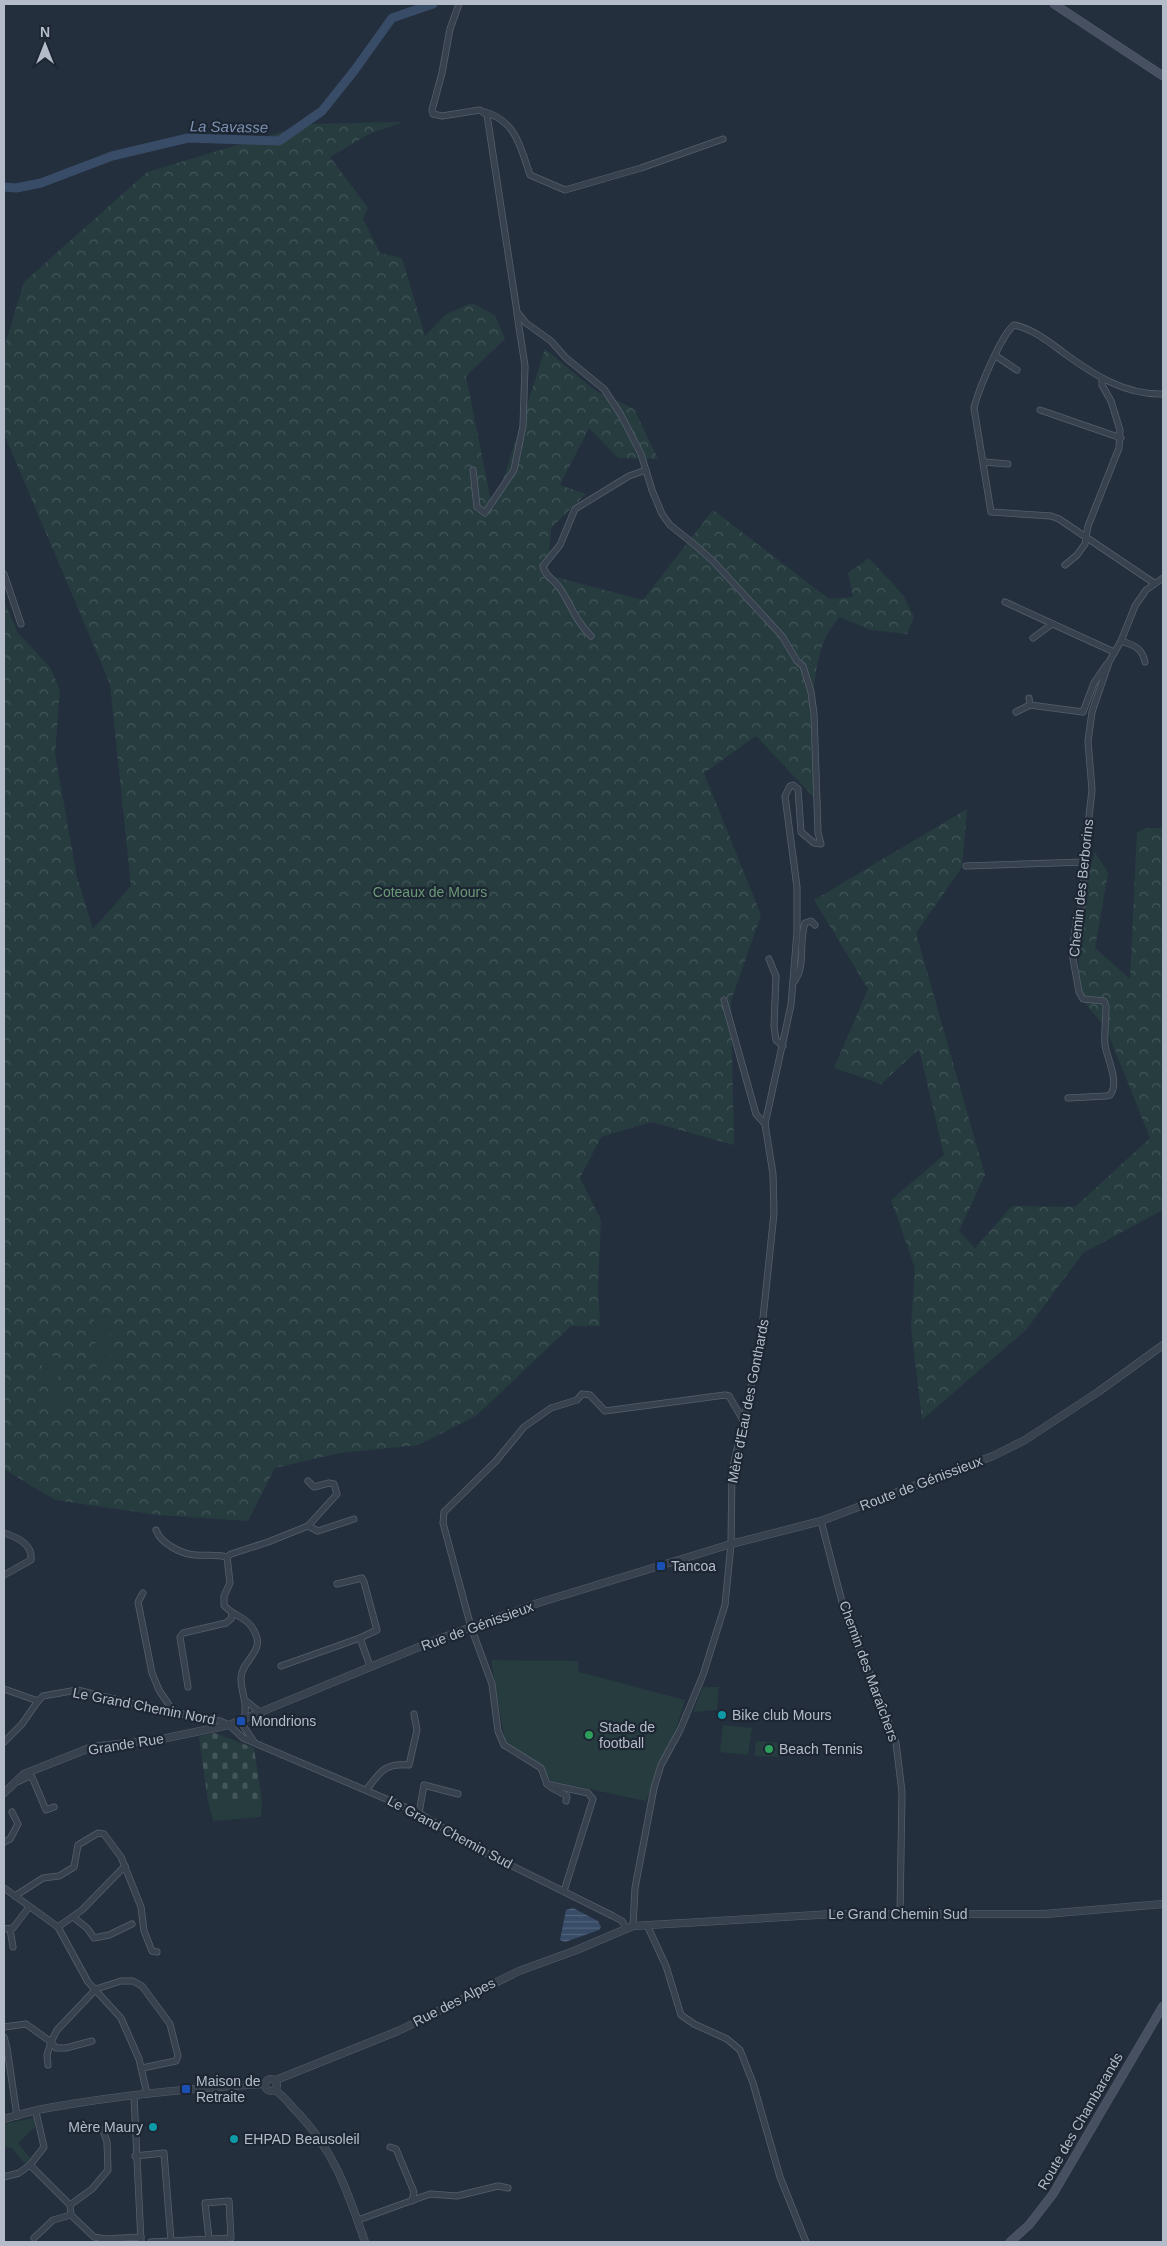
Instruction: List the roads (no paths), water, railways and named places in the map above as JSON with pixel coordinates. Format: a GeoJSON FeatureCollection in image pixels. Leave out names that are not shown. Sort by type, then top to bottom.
{"type":"FeatureCollection","features":[{"type":"Feature","properties":{"kind":"main road"},"geometry":{"type":"LineString","coordinates":[[1054,4],[1163,76]]}},
{"type":"Feature","properties":{"kind":"main road","name":"Route des Chambarands"},"geometry":{"type":"LineString","coordinates":[[1010,2242],[1029,2224],[1053,2194],[1163,2006]]}},
{"type":"Feature","properties":{"kind":"street"},"geometry":{"type":"LineString","coordinates":[[459,4],[450,29],[442,73],[432,110],[433,114],[442,116],[480,110],[498,116],[518,138],[530,175],[565,190],[641,168],[724,139]]}},
{"type":"Feature","properties":{"kind":"street"},"geometry":{"type":"LineString","coordinates":[[473,470],[477,507],[485,513],[514,470],[523,426],[525,366],[485,112]]}},
{"type":"Feature","properties":{"kind":"street"},"geometry":{"type":"LineString","coordinates":[[517,312],[526,323],[550,341],[566,358],[604,389],[638,447],[646,470],[629,476],[575,509],[557,550],[543,566],[545,572],[560,588],[580,624],[591,636]]}},
{"type":"Feature","properties":{"kind":"street"},"geometry":{"type":"LineString","coordinates":[[1154,583],[1059,519],[1051,516],[991,512],[974,408],[976,397],[1008,329],[1013,326],[1022,327],[1034,333],[1102,380],[1151,395],[1163,394]]}},
{"type":"Feature","properties":{"kind":"street"},"geometry":{"type":"LineString","coordinates":[[996,356],[1017,370]]}},
{"type":"Feature","properties":{"kind":"street"},"geometry":{"type":"LineString","coordinates":[[1065,565],[1077,555],[1088,537],[1088,526],[1119,448],[1121,438],[1111,401],[1102,385],[1102,380]]}},
{"type":"Feature","properties":{"kind":"street"},"geometry":{"type":"LineString","coordinates":[[1040,410],[1121,438]]}},
{"type":"Feature","properties":{"kind":"street"},"geometry":{"type":"LineString","coordinates":[[984,462],[1008,464]]}},
{"type":"Feature","properties":{"kind":"street","name":"Mère d'Eau des Gonthards"},"geometry":{"type":"LineString","coordinates":[[627,1928],[654,1788],[661,1766],[703,1675],[725,1605],[731,1544],[732,1471],[760,1347],[774,1223],[773,1174],[765,1124],[783,1046],[793,983],[797,887],[785,796],[790,786],[793,785],[798,788],[801,832],[814,843],[818,844],[821,842],[818,833],[814,714],[806,674],[782,636],[705,554],[670,525],[658,504],[646,470]]}},
{"type":"Feature","properties":{"kind":"street"},"geometry":{"type":"LineString","coordinates":[[4,574],[21,624]]}},
{"type":"Feature","properties":{"kind":"street","name":"Chemin des Berborins"},"geometry":{"type":"LineString","coordinates":[[1068,1098],[1110,1095],[1114,1082],[1105,1045],[1106,1006],[1104,1001],[1083,998],[1079,992],[1072,953],[1077,916],[1082,906],[1092,790],[1088,742],[1092,712],[1109,662],[1121,641],[1136,606],[1146,590],[1163,578]]}},
{"type":"Feature","properties":{"kind":"street"},"geometry":{"type":"LineString","coordinates":[[1005,602],[1114,652]]}},
{"type":"Feature","properties":{"kind":"street"},"geometry":{"type":"LineString","coordinates":[[1033,638],[1052,624]]}},
{"type":"Feature","properties":{"kind":"street"},"geometry":{"type":"LineString","coordinates":[[1121,641],[1137,646],[1143,654],[1145,662]]}},
{"type":"Feature","properties":{"kind":"street"},"geometry":{"type":"LineString","coordinates":[[1016,712],[1030,705],[1083,712],[1094,683],[1104,666],[1109,662]]}},
{"type":"Feature","properties":{"kind":"street"},"geometry":{"type":"LineString","coordinates":[[1029,698],[1030,705]]}},
{"type":"Feature","properties":{"kind":"street"},"geometry":{"type":"LineString","coordinates":[[966,866],[1085,862]]}},
{"type":"Feature","properties":{"kind":"street"},"geometry":{"type":"LineString","coordinates":[[793,983],[800,973],[802,932],[805,923],[811,921],[815,925]]}},
{"type":"Feature","properties":{"kind":"street"},"geometry":{"type":"LineString","coordinates":[[769,959],[776,976],[774,1026],[776,1040],[783,1046]]}},
{"type":"Feature","properties":{"kind":"street"},"geometry":{"type":"LineString","coordinates":[[724,1000],[756,1114],[765,1124]]}},
{"type":"Feature","properties":{"kind":"street","name":"Route de Génissieux"},"geometry":{"type":"LineString","coordinates":[[731,1544],[821,1520],[1006,1450],[1025,1440],[1098,1392],[1163,1345]]}},
{"type":"Feature","properties":{"kind":"street"},"geometry":{"type":"LineString","coordinates":[[566,1801],[567,1796],[547,1784],[541,1768],[504,1745],[498,1731],[492,1684],[471,1627],[443,1523],[444,1512],[496,1461],[524,1426],[551,1408],[576,1400],[586,1393],[605,1411],[725,1395],[729,1396],[743,1421]]}},
{"type":"Feature","properties":{"kind":"street"},"geometry":{"type":"LineString","coordinates":[[156,1530],[158,1536],[171,1547],[184,1552],[193,1555],[228,1557],[231,1554],[308,1526],[337,1494],[334,1484],[329,1483],[314,1488],[308,1481]]}},
{"type":"Feature","properties":{"kind":"street"},"geometry":{"type":"LineString","coordinates":[[308,1526],[318,1531],[354,1519]]}},
{"type":"Feature","properties":{"kind":"street","name":"Chemin des Maraîchers"},"geometry":{"type":"LineString","coordinates":[[821,1520],[847,1621],[877,1690],[896,1743],[902,1792],[900,1914]]}},
{"type":"Feature","properties":{"kind":"street"},"geometry":{"type":"LineString","coordinates":[[4,1533],[27,1546],[32,1554],[31,1560],[4,1575]]}},
{"type":"Feature","properties":{"kind":"street","name":"Rue de Génissieux"},"geometry":{"type":"LineString","coordinates":[[229,1725],[370,1666],[471,1627],[538,1603],[731,1544]]}},
{"type":"Feature","properties":{"kind":"street"},"geometry":{"type":"LineString","coordinates":[[228,1557],[230,1582],[222,1602],[232,1614],[248,1622],[256,1637],[256,1652],[245,1666],[241,1677],[247,1708],[242,1720],[246,1733],[256,1744]]}},
{"type":"Feature","properties":{"kind":"street"},"geometry":{"type":"LineString","coordinates":[[281,1666],[374,1633],[377,1630],[362,1578],[338,1584]]}},
{"type":"Feature","properties":{"kind":"street"},"geometry":{"type":"LineString","coordinates":[[143,1593],[138,1602],[152,1673],[159,1690],[173,1711]]}},
{"type":"Feature","properties":{"kind":"street"},"geometry":{"type":"LineString","coordinates":[[188,1687],[180,1637],[183,1633],[226,1623],[231,1619],[232,1614]]}},
{"type":"Feature","properties":{"kind":"street"},"geometry":{"type":"LineString","coordinates":[[360,1638],[370,1666]]}},
{"type":"Feature","properties":{"kind":"street"},"geometry":{"type":"LineString","coordinates":[[4,1689],[38,1701],[22,1724],[4,1742]]}},
{"type":"Feature","properties":{"kind":"street","name":"Le Grand Chemin Nord"},"geometry":{"type":"LineString","coordinates":[[38,1701],[44,1696],[76,1690],[151,1708],[220,1721],[229,1725]]}},
{"type":"Feature","properties":{"kind":"street"},"geometry":{"type":"LineString","coordinates":[[246,1701],[261,1713]]}},
{"type":"Feature","properties":{"kind":"street"},"geometry":{"type":"LineString","coordinates":[[367,1789],[380,1772],[388,1766],[410,1765],[417,1730],[414,1714]]}},
{"type":"Feature","properties":{"kind":"street","name":"Le Grand Chemin Sud"},"geometry":{"type":"LineString","coordinates":[[229,1725],[243,1738],[367,1789],[419,1813],[474,1846],[613,1916],[627,1928],[649,1925],[833,1914],[1046,1914],[1163,1904]]}},
{"type":"Feature","properties":{"kind":"street","name":"Grande Rue"},"geometry":{"type":"LineString","coordinates":[[4,1793],[24,1774],[99,1746],[156,1740],[229,1725]]}},
{"type":"Feature","properties":{"kind":"street"},"geometry":{"type":"LineString","coordinates":[[17,1781],[32,1777],[46,1810],[54,1807]]}},
{"type":"Feature","properties":{"kind":"street"},"geometry":{"type":"LineString","coordinates":[[547,1784],[588,1793],[593,1799],[564,1891]]}},
{"type":"Feature","properties":{"kind":"street"},"geometry":{"type":"LineString","coordinates":[[419,1813],[424,1785],[458,1794]]}},
{"type":"Feature","properties":{"kind":"street"},"geometry":{"type":"LineString","coordinates":[[4,1842],[10,1839],[18,1824],[12,1812]]}},
{"type":"Feature","properties":{"kind":"street"},"geometry":{"type":"LineString","coordinates":[[15,1896],[43,1878],[59,1876],[74,1867],[78,1845],[98,1834],[105,1835],[121,1857],[142,1911],[144,1932],[152,1951],[157,1952]]}},
{"type":"Feature","properties":{"kind":"street"},"geometry":{"type":"LineString","coordinates":[[58,1927],[74,1917],[125,1866]]}},
{"type":"Feature","properties":{"kind":"street"},"geometry":{"type":"LineString","coordinates":[[4,1888],[58,1927],[88,1982],[113,2007],[126,2026],[142,2068],[147,2094]]}},
{"type":"Feature","properties":{"kind":"street"},"geometry":{"type":"LineString","coordinates":[[13,1947],[7,1929],[13,1928],[29,1907]]}},
{"type":"Feature","properties":{"kind":"street"},"geometry":{"type":"LineString","coordinates":[[74,1917],[87,1928],[94,1938],[109,1935],[132,1924]]}},
{"type":"Feature","properties":{"kind":"street"},"geometry":{"type":"LineString","coordinates":[[649,1925],[666,1966],[681,2015],[694,2024],[727,2039],[740,2050],[753,2083],[780,2177],[806,2242]]}},
{"type":"Feature","properties":{"kind":"street","name":"Rue des Alpes"},"geometry":{"type":"LineString","coordinates":[[276,2080],[398,2031],[519,1971],[574,1951],[627,1928]]}},
{"type":"Feature","properties":{"kind":"street"},"geometry":{"type":"LineString","coordinates":[[48,2065],[47,2055],[57,2030],[96,1990],[121,1981],[138,1983],[170,2024],[178,2056],[176,2060],[142,2068]]}},
{"type":"Feature","properties":{"kind":"street"},"geometry":{"type":"LineString","coordinates":[[4,2027],[26,2024],[51,2042],[56,2048],[66,2048],[92,2041]]}},
{"type":"Feature","properties":{"kind":"street"},"geometry":{"type":"LineString","coordinates":[[4,2038],[17,2116]]}},
{"type":"Feature","properties":{"kind":"street"},"geometry":{"type":"LineString","coordinates":[[4,2118],[83,2102],[147,2094],[265,2084],[269,2079],[276,2080],[278,2086],[274,2090]]}},
{"type":"Feature","properties":{"kind":"street"},"geometry":{"type":"LineString","coordinates":[[265,2084],[268,2090],[274,2090],[306,2122],[328,2150],[342,2177],[366,2242]]}},
{"type":"Feature","properties":{"kind":"street"},"geometry":{"type":"LineString","coordinates":[[30,2165],[70,2204],[71,2215],[88,2232],[98,2238],[141,2240],[134,2096]]}},
{"type":"Feature","properties":{"kind":"street"},"geometry":{"type":"LineString","coordinates":[[4,2177],[19,2173],[30,2165],[44,2147],[36,2112]]}},
{"type":"Feature","properties":{"kind":"street"},"geometry":{"type":"LineString","coordinates":[[70,2204],[92,2189],[108,2170],[107,2142],[103,2130]]}},
{"type":"Feature","properties":{"kind":"street"},"geometry":{"type":"LineString","coordinates":[[390,2148],[396,2149],[414,2192],[412,2201]]}},
{"type":"Feature","properties":{"kind":"street"},"geometry":{"type":"LineString","coordinates":[[136,2156],[164,2153],[171,2241]]}},
{"type":"Feature","properties":{"kind":"street"},"geometry":{"type":"LineString","coordinates":[[358,2220],[430,2194],[457,2196],[498,2186],[508,2188]]}},
{"type":"Feature","properties":{"kind":"street"},"geometry":{"type":"LineString","coordinates":[[151,2242],[231,2238],[229,2201],[205,2203],[209,2239]]}},
{"type":"Feature","properties":{"kind":"street"},"geometry":{"type":"LineString","coordinates":[[34,2238],[52,2220],[71,2215]]}},
{"type":"Feature","properties":{"kind":"water"},"geometry":{"type":"Polygon","coordinates":[[[573,1908],[598,1921],[601,1927],[599,1930],[565,1942],[560,1940],[566,1910],[573,1908]]]}},
{"type":"Feature","properties":{"kind":"waterway","name":"La Savasse"},"geometry":{"type":"LineString","coordinates":[[4,187],[16,188],[41,183],[112,156],[188,138],[279,141],[322,111],[354,71],[392,18],[433,4]]}},
{"type":"Feature","properties":{"kind":"place","name":"Tancoa"},"geometry":{"type":"Point","coordinates":[661,1566]}},
{"type":"Feature","properties":{"kind":"place","name":"Bike club Mours"},"geometry":{"type":"Point","coordinates":[722,1715]}},
{"type":"Feature","properties":{"kind":"place","name":"Mondrions"},"geometry":{"type":"Point","coordinates":[241,1721]}},
{"type":"Feature","properties":{"kind":"place","name":"Stade de football"},"geometry":{"type":"Point","coordinates":[589,1735]}},
{"type":"Feature","properties":{"kind":"place","name":"Beach Tennis"},"geometry":{"type":"Point","coordinates":[769,1749]}},
{"type":"Feature","properties":{"kind":"place","name":"Maison de Retraite"},"geometry":{"type":"Point","coordinates":[186,2089]}},
{"type":"Feature","properties":{"kind":"place","name":"Mère Maury"},"geometry":{"type":"Point","coordinates":[153,2127]}},
{"type":"Feature","properties":{"kind":"place","name":"EHPAD Beausoleil"},"geometry":{"type":"Point","coordinates":[234,2139]}},
{"type":"Feature","properties":{"kind":"park label","name":"Coteaux de Mours"},"geometry":{"type":"Point","coordinates":[430,892]}}]}
